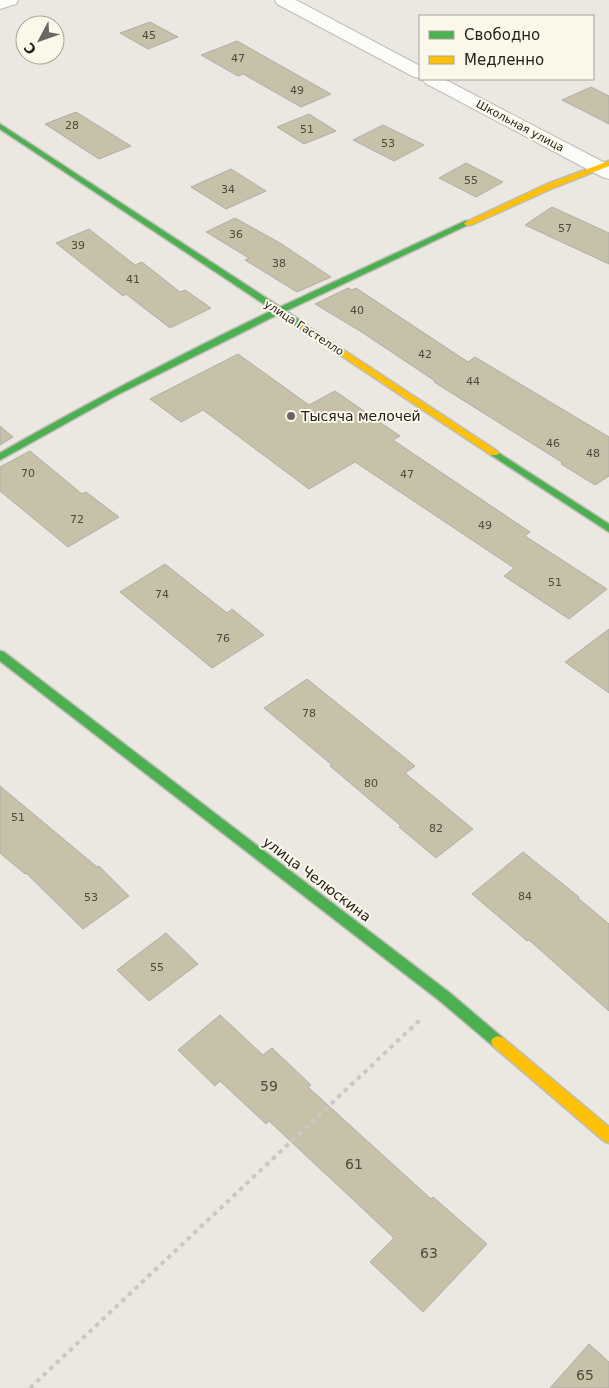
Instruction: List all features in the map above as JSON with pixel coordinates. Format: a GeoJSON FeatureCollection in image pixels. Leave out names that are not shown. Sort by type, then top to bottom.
{"type":"FeatureCollection","features":[{"type":"Feature","properties":{"kind":"street"},"geometry":{"type":"LineString","coordinates":[[0,4],[10,0]]}},
{"type":"Feature","properties":{"kind":"street"},"geometry":{"type":"LineString","coordinates":[[283,0],[419,72]]}},
{"type":"Feature","properties":{"kind":"street","name":"Школьная улица"},"geometry":{"type":"LineString","coordinates":[[433,80],[605,168]]}},
{"type":"Feature","properties":{"kind":"street","name":"улица Гастелло"},"geometry":{"type":"LineString","coordinates":[[0,126],[609,530]]}},
{"type":"Feature","properties":{"kind":"street"},"geometry":{"type":"LineString","coordinates":[[0,457],[49,428],[278,311],[550,186],[605,168]]}},
{"type":"Feature","properties":{"kind":"street","name":"улица Челюскина"},"geometry":{"type":"LineString","coordinates":[[0,655],[445,996],[609,1136]]}},
{"type":"Feature","properties":{"kind":"path"},"geometry":{"type":"LineString","coordinates":[[30,1388],[445,996]]}},
{"type":"Feature","properties":{"kind":"building"},"geometry":{"type":"Polygon","coordinates":[[[150,22],[178,37],[148,49],[120,33],[150,22]]]}},
{"type":"Feature","properties":{"kind":"building"},"geometry":{"type":"Polygon","coordinates":[[[237,41],[331,94],[301,107],[243,74],[238,76],[201,55],[237,41]]]}},
{"type":"Feature","properties":{"kind":"building"},"geometry":{"type":"Polygon","coordinates":[[[591,87],[609,96],[609,124],[562,100],[591,87]]]}},
{"type":"Feature","properties":{"kind":"building"},"geometry":{"type":"Polygon","coordinates":[[[76,112],[131,146],[99,159],[45,124],[76,112]]]}},
{"type":"Feature","properties":{"kind":"building"},"geometry":{"type":"Polygon","coordinates":[[[309,114],[336,131],[304,144],[277,127],[309,114]]]}},
{"type":"Feature","properties":{"kind":"building"},"geometry":{"type":"Polygon","coordinates":[[[383,125],[424,145],[394,161],[353,140],[383,125]]]}},
{"type":"Feature","properties":{"kind":"building"},"geometry":{"type":"Polygon","coordinates":[[[466,163],[503,182],[476,197],[439,178],[466,163]]]}},
{"type":"Feature","properties":{"kind":"building"},"geometry":{"type":"Polygon","coordinates":[[[231,169],[266,191],[226,209],[191,187],[231,169]]]}},
{"type":"Feature","properties":{"kind":"building"},"geometry":{"type":"Polygon","coordinates":[[[552,207],[609,233],[609,264],[525,225],[552,207]]]}},
{"type":"Feature","properties":{"kind":"building"},"geometry":{"type":"Polygon","coordinates":[[[235,218],[280,243],[331,277],[297,292],[245,260],[249,258],[206,232],[235,218]]]}},
{"type":"Feature","properties":{"kind":"building"},"geometry":{"type":"Polygon","coordinates":[[[89,229],[135,265],[142,262],[180,292],[185,290],[211,308],[170,328],[126,294],[123,296],[56,243],[89,229]]]}},
{"type":"Feature","properties":{"kind":"building"},"geometry":{"type":"Polygon","coordinates":[[[348,288],[352,290],[356,288],[468,362],[475,357],[609,437],[609,476],[595,485],[434,382],[360,331],[315,304],[348,288]]]}},
{"type":"Feature","properties":{"kind":"building"},"geometry":{"type":"Polygon","coordinates":[[[238,354],[309,405],[335,391],[400,436],[393,440],[530,532],[525,536],[607,589],[569,619],[504,576],[514,568],[355,462],[309,489],[203,410],[181,422],[150,399],[238,354]]]}},
{"type":"Feature","properties":{"kind":"building"},"geometry":{"type":"Polygon","coordinates":[[[0,426],[13,437],[0,445],[0,426]]]}},
{"type":"Feature","properties":{"kind":"building"},"geometry":{"type":"Polygon","coordinates":[[[30,451],[82,494],[86,492],[119,517],[68,547],[0,491],[0,467],[30,451]]]}},
{"type":"Feature","properties":{"kind":"building"},"geometry":{"type":"Polygon","coordinates":[[[165,564],[227,613],[232,609],[264,635],[212,668],[120,592],[165,564]]]}},
{"type":"Feature","properties":{"kind":"building"},"geometry":{"type":"Polygon","coordinates":[[[609,629],[609,693],[565,662],[609,629]]]}},
{"type":"Feature","properties":{"kind":"building"},"geometry":{"type":"Polygon","coordinates":[[[307,679],[415,766],[405,773],[473,829],[436,858],[330,766],[332,765],[264,708],[307,679]]]}},
{"type":"Feature","properties":{"kind":"building"},"geometry":{"type":"Polygon","coordinates":[[[0,786],[97,867],[99,866],[129,896],[83,929],[26,873],[0,853],[0,786]]]}},
{"type":"Feature","properties":{"kind":"building"},"geometry":{"type":"Polygon","coordinates":[[[523,852],[609,924],[609,1011],[529,940],[527,941],[472,894],[523,852]]]}},
{"type":"Feature","properties":{"kind":"building"},"geometry":{"type":"Polygon","coordinates":[[[166,933],[198,964],[149,1001],[117,970],[166,933]]]}},
{"type":"Feature","properties":{"kind":"building"},"geometry":{"type":"Polygon","coordinates":[[[220,1015],[263,1055],[272,1048],[311,1085],[308,1087],[431,1199],[433,1197],[487,1244],[423,1312],[370,1262],[394,1238],[269,1121],[266,1124],[220,1081],[215,1086],[178,1050],[220,1015]]]}},
{"type":"Feature","properties":{"kind":"building"},"geometry":{"type":"Polygon","coordinates":[[[589,1344],[609,1362],[609,1388],[550,1388],[589,1344]]]}},
{"type":"Feature","properties":{"kind":"traffic: fast"},"geometry":{"type":"LineString","coordinates":[[0,126],[304,327]]}},
{"type":"Feature","properties":{"kind":"traffic: fast"},"geometry":{"type":"LineString","coordinates":[[0,457],[57,424],[172,363],[468,223]]}},
{"type":"Feature","properties":{"kind":"traffic: fast"},"geometry":{"type":"LineString","coordinates":[[494,453],[609,529]]}},
{"type":"Feature","properties":{"kind":"traffic: fast"},"geometry":{"type":"LineString","coordinates":[[0,655],[445,997],[498,1042]]}},
{"type":"Feature","properties":{"kind":"traffic: slow"},"geometry":{"type":"LineString","coordinates":[[468,223],[550,186],[609,163]]}},
{"type":"Feature","properties":{"kind":"traffic: slow"},"geometry":{"type":"LineString","coordinates":[[304,327],[494,453]]}},
{"type":"Feature","properties":{"kind":"traffic: slow"},"geometry":{"type":"LineString","coordinates":[[498,1042],[609,1136]]}},
{"type":"Feature","properties":{"kind":"place","name":"Тысяча мелочей"},"geometry":{"type":"Point","coordinates":[291,416]}}]}
